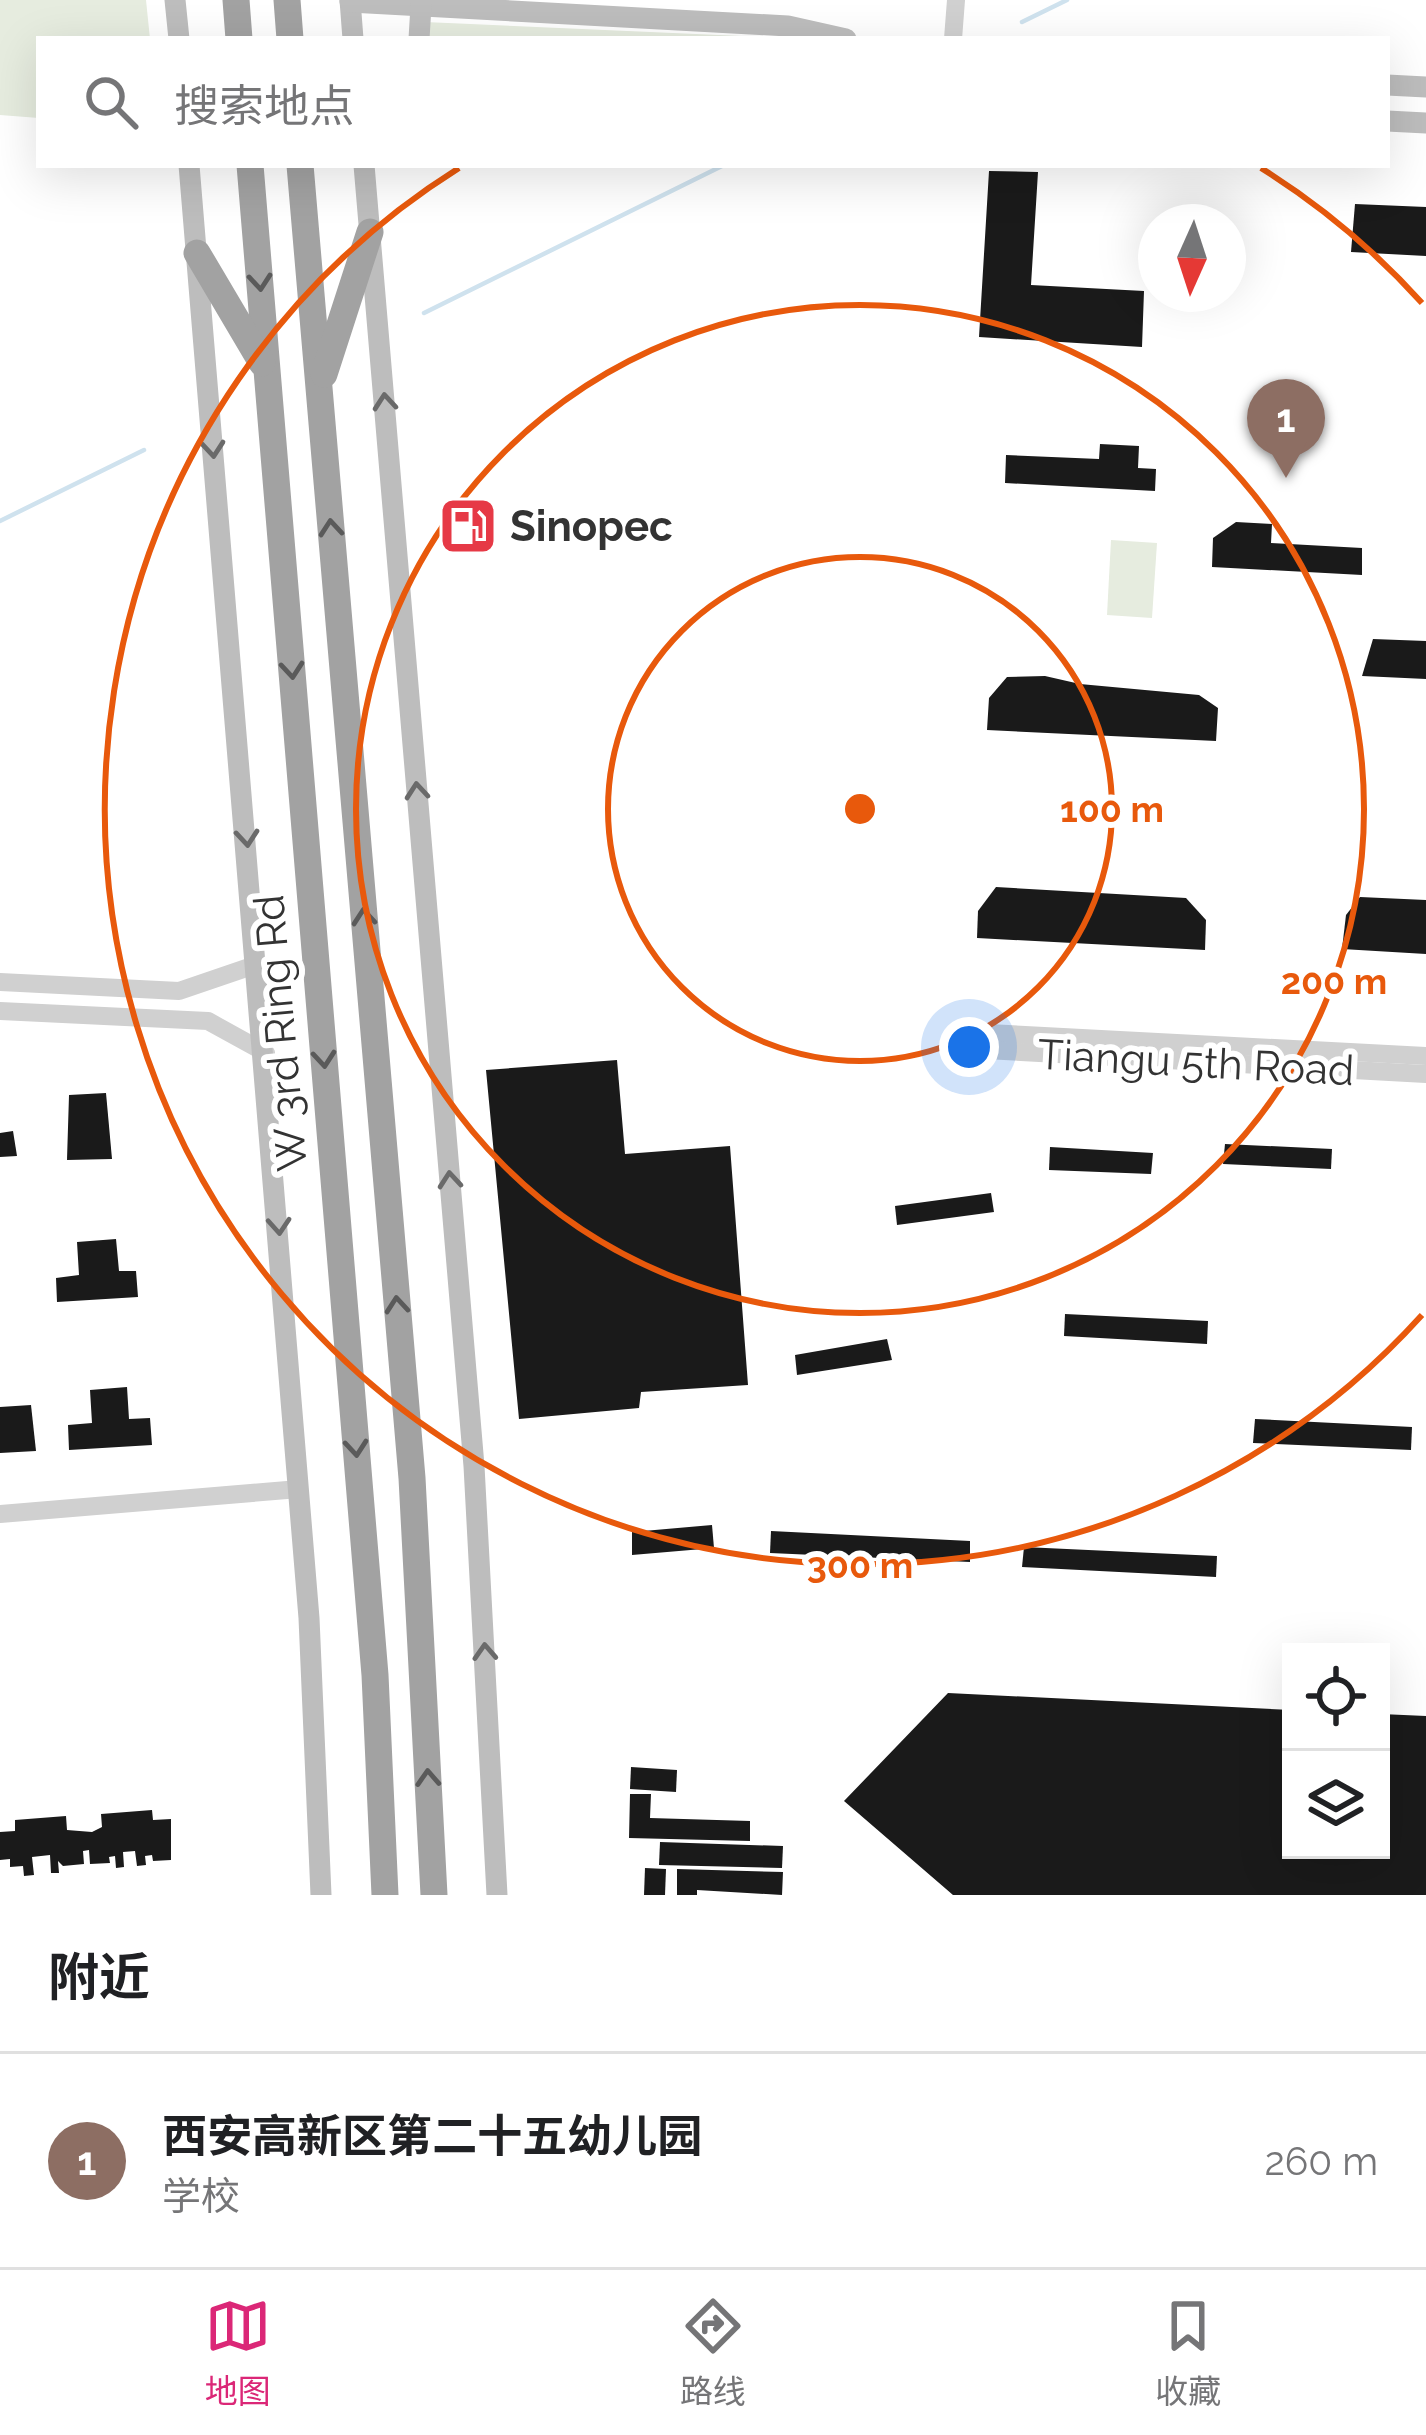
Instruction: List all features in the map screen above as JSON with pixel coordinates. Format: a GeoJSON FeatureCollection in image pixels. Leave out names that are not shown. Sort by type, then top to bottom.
{"type":"FeatureCollection","features":[{"type":"Feature","properties":{"kind":"highway"},"geometry":{"type":"LineString","coordinates":[[236,0],[239,36]]}},
{"type":"Feature","properties":{"kind":"highway"},"geometry":{"type":"LineString","coordinates":[[287,0],[290,36]]}},
{"type":"Feature","properties":{"kind":"highway","name":"W 3rd Ring Rd"},"geometry":{"type":"LineString","coordinates":[[250,168],[375,1675],[385,1895]]}},
{"type":"Feature","properties":{"kind":"highway"},"geometry":{"type":"LineString","coordinates":[[300,168],[410,1455],[434,1895]]}},
{"type":"Feature","properties":{"kind":"highway"},"geometry":{"type":"LineString","coordinates":[[319,389],[370,232]]}},
{"type":"Feature","properties":{"kind":"highway"},"geometry":{"type":"LineString","coordinates":[[197,253],[267,371]]}},
{"type":"Feature","properties":{"kind":"main road"},"geometry":{"type":"LineString","coordinates":[[175,0],[179,36]]}},
{"type":"Feature","properties":{"kind":"main road"},"geometry":{"type":"LineString","coordinates":[[353,36],[350,1],[788,26],[833,36]]}},
{"type":"Feature","properties":{"kind":"main road"},"geometry":{"type":"LineString","coordinates":[[419,36],[421,6]]}},
{"type":"Feature","properties":{"kind":"main road"},"geometry":{"type":"LineString","coordinates":[[1390,85],[1426,87]]}},
{"type":"Feature","properties":{"kind":"main road"},"geometry":{"type":"LineString","coordinates":[[1390,121],[1426,123]]}},
{"type":"Feature","properties":{"kind":"main road","name":"W 3rd Ring Rd"},"geometry":{"type":"LineString","coordinates":[[190,168],[266,1053],[299,1489],[322,1895]]}},
{"type":"Feature","properties":{"kind":"main road"},"geometry":{"type":"LineString","coordinates":[[364,168],[474,1466],[497,1895]]}},
{"type":"Feature","properties":{"kind":"street"},"geometry":{"type":"LineString","coordinates":[[953,36],[956,0]]}},
{"type":"Feature","properties":{"kind":"street"},"geometry":{"type":"LineString","coordinates":[[0,982],[178,992],[258,964]]}},
{"type":"Feature","properties":{"kind":"street"},"geometry":{"type":"LineString","coordinates":[[0,1011],[208,1021],[266,1053]]}},
{"type":"Feature","properties":{"kind":"street","name":"Tiangu 5th Road"},"geometry":{"type":"LineString","coordinates":[[1426,1056],[968,1041],[1426,1074]]}},
{"type":"Feature","properties":{"kind":"street"},"geometry":{"type":"LineString","coordinates":[[0,1514],[299,1489]]}},
{"type":"Feature","properties":{"kind":"shaded area"},"geometry":{"type":"Polygon","coordinates":[[[0,0],[146,0],[150,36],[36,36],[36,118],[0,115],[0,0]]]}},
{"type":"Feature","properties":{"kind":"shaded area"},"geometry":{"type":"Polygon","coordinates":[[[425,22],[744,36],[425,36],[425,22]]]}},
{"type":"Feature","properties":{"kind":"shaded area"},"geometry":{"type":"Polygon","coordinates":[[[1111,540],[1157,543],[1152,618],[1107,615],[1111,540]]]}},
{"type":"Feature","properties":{"kind":"building"},"geometry":{"type":"Polygon","coordinates":[[[989,171],[1038,172],[1031,285],[1138,291],[1138,312],[1143,312],[1142,347],[979,337],[989,171]]]}},
{"type":"Feature","properties":{"kind":"building"},"geometry":{"type":"Polygon","coordinates":[[[1355,204],[1426,207],[1426,256],[1351,252],[1355,204]]]}},
{"type":"Feature","properties":{"kind":"building"},"geometry":{"type":"Polygon","coordinates":[[[1100,444],[1139,446],[1138,468],[1156,469],[1155,491],[1005,483],[1006,455],[1099,459],[1100,444]]]}},
{"type":"Feature","properties":{"kind":"building"},"geometry":{"type":"Polygon","coordinates":[[[1236,522],[1272,524],[1271,543],[1362,548],[1362,575],[1212,567],[1213,538],[1236,522]]]}},
{"type":"Feature","properties":{"kind":"building"},"geometry":{"type":"Polygon","coordinates":[[[1373,639],[1426,641],[1426,679],[1362,676],[1373,639]]]}},
{"type":"Feature","properties":{"kind":"building"},"geometry":{"type":"Polygon","coordinates":[[[1045,676],[1080,684],[1199,695],[1218,708],[1216,741],[987,730],[989,698],[1007,677],[1045,676]]]}},
{"type":"Feature","properties":{"kind":"building"},"geometry":{"type":"Polygon","coordinates":[[[996,887],[1186,898],[1206,920],[1205,950],[977,938],[978,911],[996,887]]]}},
{"type":"Feature","properties":{"kind":"building"},"geometry":{"type":"Polygon","coordinates":[[[1360,897],[1426,900],[1426,954],[1342,949],[1346,915],[1360,897]]]}},
{"type":"Feature","properties":{"kind":"building"},"geometry":{"type":"Polygon","coordinates":[[[617,1060],[625,1154],[730,1146],[748,1385],[641,1392],[639,1408],[519,1419],[486,1070],[617,1060]]]}},
{"type":"Feature","properties":{"kind":"building"},"geometry":{"type":"Polygon","coordinates":[[[106,1093],[112,1159],[67,1160],[69,1095],[106,1093]]]}},
{"type":"Feature","properties":{"kind":"building"},"geometry":{"type":"Polygon","coordinates":[[[13,1131],[17,1156],[0,1157],[0,1133],[13,1131]]]}},
{"type":"Feature","properties":{"kind":"building"},"geometry":{"type":"Polygon","coordinates":[[[1225,1144],[1332,1149],[1331,1169],[1223,1164],[1225,1144]]]}},
{"type":"Feature","properties":{"kind":"building"},"geometry":{"type":"Polygon","coordinates":[[[1050,1147],[1153,1153],[1151,1174],[1049,1170],[1050,1147]]]}},
{"type":"Feature","properties":{"kind":"building"},"geometry":{"type":"Polygon","coordinates":[[[991,1193],[994,1212],[897,1225],[895,1206],[991,1193]]]}},
{"type":"Feature","properties":{"kind":"building"},"geometry":{"type":"Polygon","coordinates":[[[116,1239],[119,1271],[136,1271],[138,1297],[57,1302],[56,1278],[79,1275],[77,1242],[116,1239]]]}},
{"type":"Feature","properties":{"kind":"building"},"geometry":{"type":"Polygon","coordinates":[[[1065,1314],[1208,1321],[1207,1344],[1064,1336],[1065,1314]]]}},
{"type":"Feature","properties":{"kind":"building"},"geometry":{"type":"Polygon","coordinates":[[[887,1339],[892,1360],[797,1375],[795,1355],[887,1339]]]}},
{"type":"Feature","properties":{"kind":"building"},"geometry":{"type":"Polygon","coordinates":[[[127,1387],[129,1419],[150,1418],[152,1445],[69,1450],[68,1425],[92,1423],[90,1390],[127,1387]]]}},
{"type":"Feature","properties":{"kind":"building"},"geometry":{"type":"Polygon","coordinates":[[[31,1405],[36,1451],[0,1453],[0,1407],[31,1405]]]}},
{"type":"Feature","properties":{"kind":"building"},"geometry":{"type":"Polygon","coordinates":[[[1255,1419],[1412,1427],[1411,1450],[1253,1443],[1255,1419]]]}},
{"type":"Feature","properties":{"kind":"building"},"geometry":{"type":"Polygon","coordinates":[[[712,1525],[714,1548],[632,1555],[632,1532],[712,1525]]]}},
{"type":"Feature","properties":{"kind":"building"},"geometry":{"type":"Polygon","coordinates":[[[771,1531],[970,1541],[970,1562],[770,1553],[771,1531]]]}},
{"type":"Feature","properties":{"kind":"building"},"geometry":{"type":"Polygon","coordinates":[[[1024,1547],[1217,1556],[1216,1577],[1022,1567],[1024,1547]]]}},
{"type":"Feature","properties":{"kind":"building"},"geometry":{"type":"Polygon","coordinates":[[[948,1693],[1282,1710],[1282,1859],[1390,1859],[1390,1714],[1426,1716],[1426,1895],[953,1895],[844,1801],[948,1693]]]}},
{"type":"Feature","properties":{"kind":"building"},"geometry":{"type":"Polygon","coordinates":[[[631,1767],[677,1770],[676,1792],[630,1789],[631,1767]]]}},
{"type":"Feature","properties":{"kind":"building"},"geometry":{"type":"Polygon","coordinates":[[[630,1794],[651,1794],[650,1818],[750,1821],[750,1841],[629,1838],[630,1794]]]}},
{"type":"Feature","properties":{"kind":"building"},"geometry":{"type":"Polygon","coordinates":[[[152,1810],[153,1820],[171,1819],[171,1860],[153,1861],[152,1855],[145,1856],[146,1865],[137,1866],[135,1851],[123,1852],[124,1867],[116,1868],[115,1856],[109,1857],[110,1863],[90,1864],[89,1850],[83,1851],[84,1864],[63,1866],[58,1861],[59,1873],[51,1873],[50,1855],[32,1857],[34,1875],[24,1876],[23,1866],[10,1867],[10,1859],[0,1860],[0,1832],[15,1831],[15,1820],[66,1816],[67,1830],[92,1832],[102,1827],[101,1814],[152,1810]]]}},
{"type":"Feature","properties":{"kind":"building"},"geometry":{"type":"Polygon","coordinates":[[[660,1842],[783,1846],[782,1868],[659,1865],[660,1842]]]}},
{"type":"Feature","properties":{"kind":"building"},"geometry":{"type":"Polygon","coordinates":[[[645,1868],[666,1869],[665,1895],[644,1895],[645,1868]]]}},
{"type":"Feature","properties":{"kind":"building"},"geometry":{"type":"Polygon","coordinates":[[[677,1869],[783,1872],[782,1895],[697,1890],[697,1895],[677,1895],[677,1869]]]}},
{"type":"Feature","properties":{"kind":"waterway"},"geometry":{"type":"LineString","coordinates":[[1022,22],[1067,0]]}},
{"type":"Feature","properties":{"kind":"waterway"},"geometry":{"type":"LineString","coordinates":[[424,313],[718,168]]}},
{"type":"Feature","properties":{"kind":"waterway"},"geometry":{"type":"LineString","coordinates":[[0,521],[144,450]]}},
{"type":"Feature","properties":{"kind":"place","name":"西安高新区第二十五幼儿园"},"geometry":{"type":"Point","coordinates":[1286,478]}},
{"type":"Feature","properties":{"kind":"place","name":"Sinopec"},"geometry":{"type":"Point","coordinates":[468,526]}}]}
